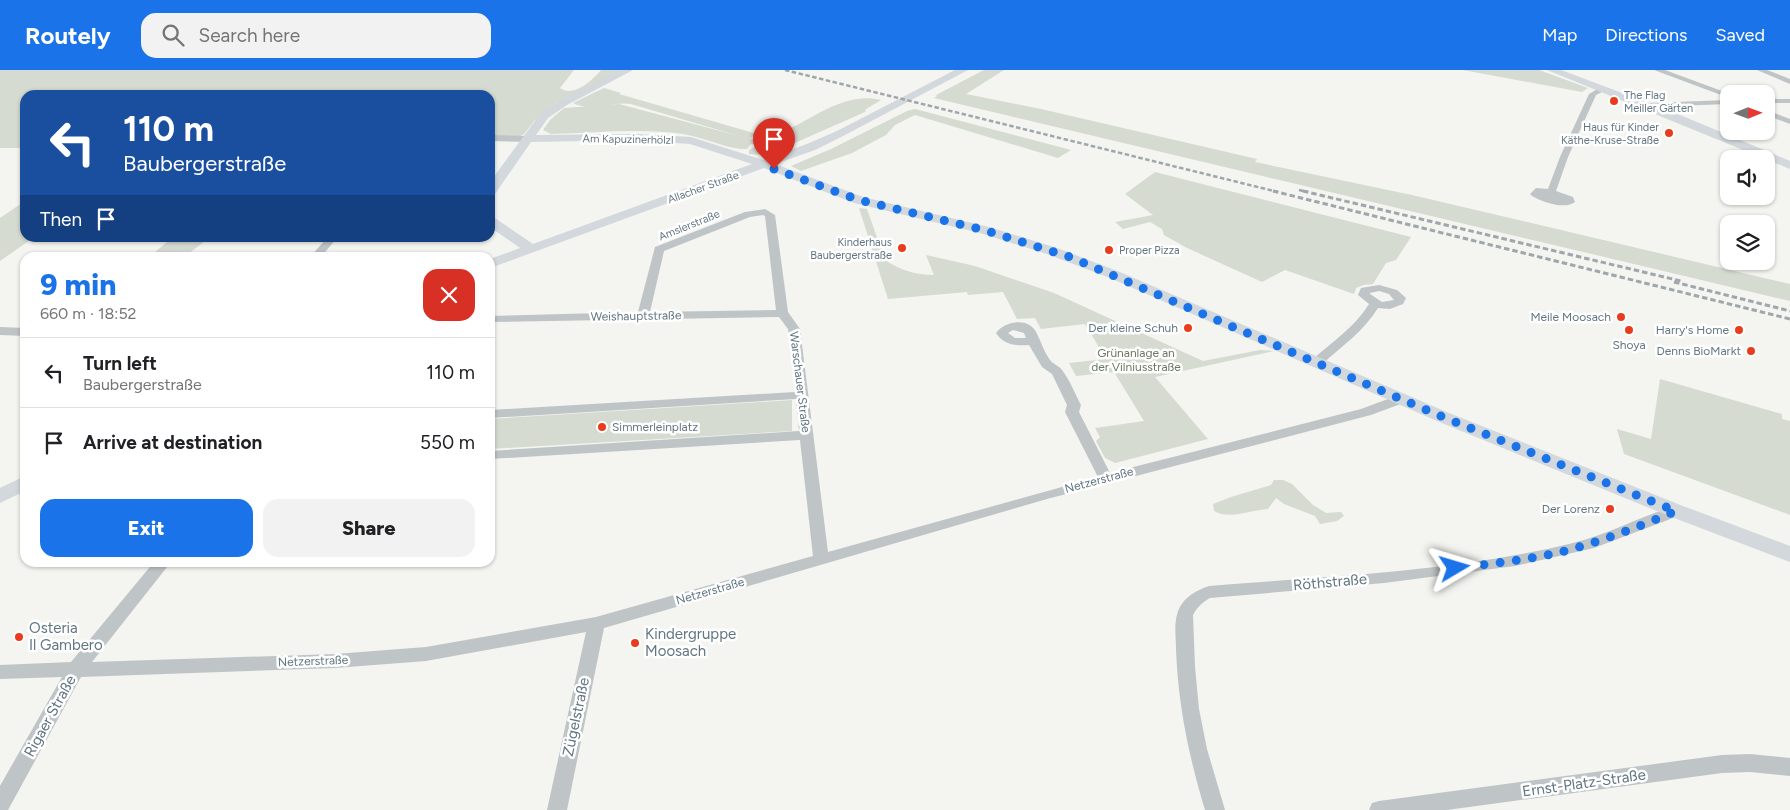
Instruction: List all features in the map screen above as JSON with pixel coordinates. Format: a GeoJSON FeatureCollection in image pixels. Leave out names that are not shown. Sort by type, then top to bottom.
{"type":"FeatureCollection","features":[{"type":"Feature","properties":{"kind":"street"},"geometry":{"type":"LineString","coordinates":[[495,184],[529,139],[535,127],[553,109],[628,70]]}},
{"type":"Feature","properties":{"kind":"street","name":"Allacher Straße"},"geometry":{"type":"LineString","coordinates":[[495,262],[842,134],[964,70]]}},
{"type":"Feature","properties":{"kind":"street"},"geometry":{"type":"LineString","coordinates":[[1552,70],[1646,105],[1790,165]]}},
{"type":"Feature","properties":{"kind":"street"},"geometry":{"type":"LineString","coordinates":[[1658,70],[1720,93]]}},
{"type":"Feature","properties":{"kind":"street"},"geometry":{"type":"LineString","coordinates":[[1761,70],[1790,82]]}},
{"type":"Feature","properties":{"kind":"street"},"geometry":{"type":"LineString","coordinates":[[1551,192],[1564,157],[1592,94],[1604,89]]}},
{"type":"Feature","properties":{"kind":"street"},"geometry":{"type":"LineString","coordinates":[[1775,101],[1790,100]]}},
{"type":"Feature","properties":{"kind":"street"},"geometry":{"type":"LineString","coordinates":[[1646,105],[1720,102]]}},
{"type":"Feature","properties":{"kind":"street"},"geometry":{"type":"LineString","coordinates":[[1775,116],[1790,122]]}},
{"type":"Feature","properties":{"kind":"street","name":"Am Kapuzinerhölzl"},"geometry":{"type":"LineString","coordinates":[[495,138],[636,137],[679,139],[704,144],[758,166]]}},
{"type":"Feature","properties":{"kind":"street"},"geometry":{"type":"LineString","coordinates":[[758,166],[859,200],[984,230],[1070,257],[1401,399],[1676,511],[1790,554]]}},
{"type":"Feature","properties":{"kind":"street","name":"Warschauer Straße"},"geometry":{"type":"LineString","coordinates":[[765,212],[770,215],[771,219],[782,313],[794,329],[821,559]]}},
{"type":"Feature","properties":{"kind":"street","name":"Amslerstraße"},"geometry":{"type":"LineString","coordinates":[[643,317],[659,249],[748,214],[765,212]]}},
{"type":"Feature","properties":{"kind":"street"},"geometry":{"type":"LineString","coordinates":[[495,224],[531,249]]}},
{"type":"Feature","properties":{"kind":"street"},"geometry":{"type":"LineString","coordinates":[[319,252],[328,242]]}},
{"type":"Feature","properties":{"kind":"street"},"geometry":{"type":"LineString","coordinates":[[1317,362],[1353,331],[1370,313],[1375,303]]}},
{"type":"Feature","properties":{"kind":"street","name":"Weishauptstraße"},"geometry":{"type":"LineString","coordinates":[[495,319],[782,313]]}},
{"type":"Feature","properties":{"kind":"street"},"geometry":{"type":"LineString","coordinates":[[0,331],[20,332]]}},
{"type":"Feature","properties":{"kind":"street"},"geometry":{"type":"LineString","coordinates":[[1033,341],[1046,364],[1057,372],[1074,405],[1072,412],[1106,479]]}},
{"type":"Feature","properties":{"kind":"street"},"geometry":{"type":"LineString","coordinates":[[495,414],[802,395]]}},
{"type":"Feature","properties":{"kind":"street","name":"Netzerstraße"},"geometry":{"type":"LineString","coordinates":[[0,672],[335,661],[426,654],[596,624],[1106,479],[1366,412],[1401,399]]}},
{"type":"Feature","properties":{"kind":"street"},"geometry":{"type":"LineString","coordinates":[[495,455],[806,435]]}},
{"type":"Feature","properties":{"kind":"street"},"geometry":{"type":"LineString","coordinates":[[0,496],[20,486]]}},
{"type":"Feature","properties":{"kind":"street","name":"Röthstraße"},"geometry":{"type":"LineString","coordinates":[[1216,810],[1204,775],[1190,720],[1185,668],[1185,616],[1191,603],[1198,596],[1209,592],[1370,578],[1490,564],[1559,552],[1616,535],[1676,511]]}},
{"type":"Feature","properties":{"kind":"street","name":"Rigaer Straße"},"geometry":{"type":"LineString","coordinates":[[0,805],[76,670],[159,567]]}},
{"type":"Feature","properties":{"kind":"street","name":"Zügelstraße"},"geometry":{"type":"LineString","coordinates":[[557,810],[596,624]]}},
{"type":"Feature","properties":{"kind":"street","name":"Ernst-Platz-Straße"},"geometry":{"type":"LineString","coordinates":[[1379,810],[1722,764],[1750,763],[1790,767]]}},
{"type":"Feature","properties":{"kind":"green space"},"geometry":{"type":"Polygon","coordinates":[[[0,70],[574,70],[560,88],[565,91],[571,91],[588,83],[601,70],[625,70],[556,103],[535,120],[524,134],[517,138],[495,138],[495,90],[20,90],[20,148],[0,148],[0,70]]]}},
{"type":"Feature","properties":{"kind":"green space"},"geometry":{"type":"Polygon","coordinates":[[[984,70],[1004,70],[966,94],[1041,109],[1257,159],[1255,162],[1412,195],[1720,268],[1720,270],[1731,270],[1790,284],[1790,301],[934,98],[936,95],[984,70]]]}},
{"type":"Feature","properties":{"kind":"green space"},"geometry":{"type":"Polygon","coordinates":[[[1463,70],[1539,70],[1588,88],[1582,92],[1463,70]]]}},
{"type":"Feature","properties":{"kind":"green space"},"geometry":{"type":"Polygon","coordinates":[[[604,88],[757,134],[749,139],[766,137],[782,132],[846,101],[863,98],[881,100],[866,109],[865,112],[772,153],[763,155],[749,154],[749,150],[757,144],[751,144],[747,149],[740,149],[683,134],[667,132],[634,131],[551,134],[543,130],[550,120],[564,108],[586,106],[573,103],[604,88]],[[624,103],[610,105],[619,104],[739,136],[631,104],[624,103]]]}},
{"type":"Feature","properties":{"kind":"green space"},"geometry":{"type":"Polygon","coordinates":[[[915,109],[1071,150],[1058,158],[915,115],[895,125],[886,135],[852,153],[801,171],[791,166],[831,149],[907,111],[915,109]]]}},
{"type":"Feature","properties":{"kind":"green space"},"geometry":{"type":"Polygon","coordinates":[[[1155,172],[1411,237],[1396,260],[1386,263],[1373,284],[1356,288],[1354,294],[1285,270],[1262,282],[1187,248],[1164,235],[1162,229],[1150,222],[1123,229],[1115,222],[1153,215],[1125,194],[1155,172]]]}},
{"type":"Feature","properties":{"kind":"green space"},"geometry":{"type":"Polygon","coordinates":[[[20,204],[20,242],[27,242],[0,261],[0,218],[20,204]]]}},
{"type":"Feature","properties":{"kind":"green space","name":"Grünanlage an der Vilniusstraße"},"geometry":{"type":"Polygon","coordinates":[[[859,208],[867,209],[885,260],[896,267],[921,274],[934,275],[926,255],[975,266],[1054,293],[1203,361],[1260,350],[1274,351],[1155,377],[1208,439],[1115,463],[1105,458],[1096,441],[1100,437],[1095,428],[1144,421],[1114,372],[1076,376],[1069,363],[1106,359],[1085,324],[1041,329],[1035,318],[1017,319],[1003,292],[968,295],[967,292],[888,299],[859,208]]]}},
{"type":"Feature","properties":{"kind":"green space"},"geometry":{"type":"Polygon","coordinates":[[[167,242],[204,242],[191,252],[155,252],[167,242]]]}},
{"type":"Feature","properties":{"kind":"green space"},"geometry":{"type":"Polygon","coordinates":[[[1660,379],[1782,414],[1782,419],[1790,421],[1790,515],[1624,454],[1617,429],[1651,439],[1660,379]]]}},
{"type":"Feature","properties":{"kind":"green space"},"geometry":{"type":"Polygon","coordinates":[[[792,400],[792,431],[495,449],[495,419],[792,400]]]}},
{"type":"Feature","properties":{"kind":"green space"},"geometry":{"type":"Polygon","coordinates":[[[1274,480],[1283,480],[1292,484],[1313,505],[1326,513],[1341,512],[1344,516],[1337,521],[1320,524],[1315,516],[1284,504],[1276,498],[1268,509],[1234,515],[1220,514],[1214,511],[1213,504],[1271,485],[1274,480]]]}},
{"type":"Feature","properties":{"kind":"railway"},"geometry":{"type":"LineString","coordinates":[[785,70],[1278,192]]}},
{"type":"Feature","properties":{"kind":"railway"},"geometry":{"type":"LineString","coordinates":[[1299,190],[1308,192]]}},
{"type":"Feature","properties":{"kind":"railway"},"geometry":{"type":"LineString","coordinates":[[1273,191],[1790,319]]}},
{"type":"Feature","properties":{"kind":"railway"},"geometry":{"type":"LineString","coordinates":[[1303,191],[1681,281]]}},
{"type":"Feature","properties":{"kind":"railway"},"geometry":{"type":"LineString","coordinates":[[1674,282],[1790,311]]}},
{"type":"Feature","properties":{"kind":"place","name":"The Flag Meiller Gärten"},"geometry":{"type":"Point","coordinates":[1614,101]}},
{"type":"Feature","properties":{"kind":"place","name":"Haus für Kinder Käthe-Kruse-Straße"},"geometry":{"type":"Point","coordinates":[1669,133]}},
{"type":"Feature","properties":{"kind":"place","name":"Kinderhaus Baubergerstraße"},"geometry":{"type":"Point","coordinates":[902,248]}},
{"type":"Feature","properties":{"kind":"place","name":"Proper Pizza"},"geometry":{"type":"Point","coordinates":[1109,250]}},
{"type":"Feature","properties":{"kind":"place","name":"Meile Moosach"},"geometry":{"type":"Point","coordinates":[1621,317]}},
{"type":"Feature","properties":{"kind":"place","name":"Der kleine Schuh"},"geometry":{"type":"Point","coordinates":[1188,328]}},
{"type":"Feature","properties":{"kind":"place","name":"Shoya"},"geometry":{"type":"Point","coordinates":[1629,330]}},
{"type":"Feature","properties":{"kind":"place","name":"Harry's Home"},"geometry":{"type":"Point","coordinates":[1739,330]}},
{"type":"Feature","properties":{"kind":"place","name":"Denns BioMarkt"},"geometry":{"type":"Point","coordinates":[1751,351]}},
{"type":"Feature","properties":{"kind":"place","name":"Simmerleinplatz"},"geometry":{"type":"Point","coordinates":[602,427]}},
{"type":"Feature","properties":{"kind":"place","name":"Der Lorenz"},"geometry":{"type":"Point","coordinates":[1610,509]}},
{"type":"Feature","properties":{"kind":"place","name":"Osteria Il Gambero"},"geometry":{"type":"Point","coordinates":[19,637]}},
{"type":"Feature","properties":{"kind":"place","name":"Kindergruppe Moosach"},"geometry":{"type":"Point","coordinates":[635,643]}},
{"type":"Feature","properties":{"kind":"route"},"geometry":{"type":"LineString","coordinates":[[774,169],[816,186],[859,200],[984,230],[1070,257],[1443,417],[1676,511],[1650,523],[1559,552],[1455,568]]}}]}
